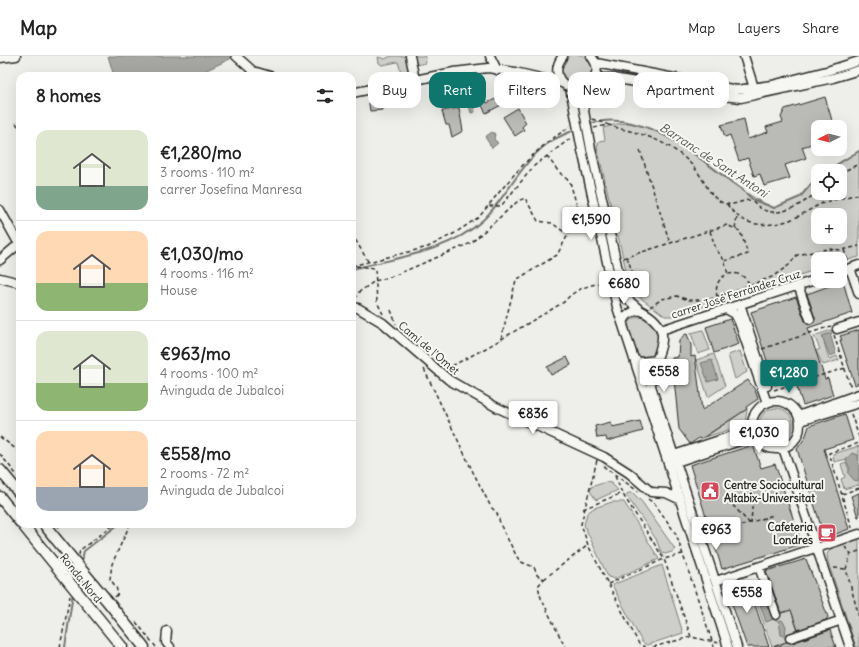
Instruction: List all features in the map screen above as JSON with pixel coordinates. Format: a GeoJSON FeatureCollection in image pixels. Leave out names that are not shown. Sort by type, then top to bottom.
{"type":"FeatureCollection","features":[{"type":"Feature","properties":{"kind":"main road"},"geometry":{"type":"LineString","coordinates":[[0,470],[16,489]]}},
{"type":"Feature","properties":{"kind":"main road","name":"Ronda Nord"},"geometry":{"type":"LineString","coordinates":[[0,497],[16,517]]}},
{"type":"Feature","properties":{"kind":"main road","name":"Ronda Nord"},"geometry":{"type":"LineString","coordinates":[[25,528],[122,647]]}},
{"type":"Feature","properties":{"kind":"main road","name":"Ronda Nord"},"geometry":{"type":"LineString","coordinates":[[47,528],[144,647]]}},
{"type":"Feature","properties":{"kind":"street"},"geometry":{"type":"LineString","coordinates":[[0,58],[16,56]]}},
{"type":"Feature","properties":{"kind":"street"},"geometry":{"type":"LineString","coordinates":[[236,56],[253,71],[256,72]]}},
{"type":"Feature","properties":{"kind":"street"},"geometry":{"type":"LineString","coordinates":[[410,56],[413,72]]}},
{"type":"Feature","properties":{"kind":"street"},"geometry":{"type":"LineString","coordinates":[[490,56],[497,70]]}},
{"type":"Feature","properties":{"kind":"street"},"geometry":{"type":"LineString","coordinates":[[562,83],[557,72],[563,56]]}},
{"type":"Feature","properties":{"kind":"street"},"geometry":{"type":"LineString","coordinates":[[591,56],[596,63],[596,72]]}},
{"type":"Feature","properties":{"kind":"street"},"geometry":{"type":"LineString","coordinates":[[744,56],[754,88]]}},
{"type":"Feature","properties":{"kind":"street"},"geometry":{"type":"LineString","coordinates":[[596,63],[737,90],[754,88],[830,70],[859,60]]}},
{"type":"Feature","properties":{"kind":"street"},"geometry":{"type":"LineString","coordinates":[[421,79],[454,72],[488,68],[562,83],[568,87]]}},
{"type":"Feature","properties":{"kind":"street"},"geometry":{"type":"LineString","coordinates":[[625,80],[703,94],[741,98],[833,78],[859,70]]}},
{"type":"Feature","properties":{"kind":"street"},"geometry":{"type":"LineString","coordinates":[[356,92],[368,90]]}},
{"type":"Feature","properties":{"kind":"street"},"geometry":{"type":"LineString","coordinates":[[574,108],[610,281],[623,326],[727,645]]}},
{"type":"Feature","properties":{"kind":"street"},"geometry":{"type":"LineString","coordinates":[[583,108],[591,149],[623,292],[626,298],[656,322],[661,330],[661,350],[653,368],[651,386],[737,647]]}},
{"type":"Feature","properties":{"kind":"street"},"geometry":{"type":"LineString","coordinates":[[0,210],[16,237]]}},
{"type":"Feature","properties":{"kind":"street"},"geometry":{"type":"LineString","coordinates":[[0,260],[16,247]]}},
{"type":"Feature","properties":{"kind":"street"},"geometry":{"type":"LineString","coordinates":[[847,268],[859,265]]}},
{"type":"Feature","properties":{"kind":"street"},"geometry":{"type":"LineString","coordinates":[[850,266],[859,294]]}},
{"type":"Feature","properties":{"kind":"street"},"geometry":{"type":"LineString","coordinates":[[0,278],[16,282]]}},
{"type":"Feature","properties":{"kind":"street","name":"carrer José Ferrández Cruz"},"geometry":{"type":"LineString","coordinates":[[661,330],[811,281]]}},
{"type":"Feature","properties":{"kind":"street"},"geometry":{"type":"LineString","coordinates":[[798,285],[810,319]]}},
{"type":"Feature","properties":{"kind":"street"},"geometry":{"type":"LineString","coordinates":[[745,320],[746,307],[750,301]]}},
{"type":"Feature","properties":{"kind":"street"},"geometry":{"type":"LineString","coordinates":[[740,304],[769,402]]}},
{"type":"Feature","properties":{"kind":"street","name":"Camí de l'Omet"},"geometry":{"type":"LineString","coordinates":[[356,306],[383,323],[449,380],[496,407],[629,473],[651,492],[662,493],[679,499]]}},
{"type":"Feature","properties":{"kind":"street"},"geometry":{"type":"LineString","coordinates":[[726,309],[735,314],[739,322],[769,402]]}},
{"type":"Feature","properties":{"kind":"street"},"geometry":{"type":"LineString","coordinates":[[623,326],[626,317],[632,312],[640,310]]}},
{"type":"Feature","properties":{"kind":"street"},"geometry":{"type":"LineString","coordinates":[[836,329],[859,322]]}},
{"type":"Feature","properties":{"kind":"street"},"geometry":{"type":"LineString","coordinates":[[634,359],[640,362],[656,360]]}},
{"type":"Feature","properties":{"kind":"street"},"geometry":{"type":"LineString","coordinates":[[799,419],[856,393]]}},
{"type":"Feature","properties":{"kind":"street"},"geometry":{"type":"LineString","coordinates":[[769,402],[788,404],[799,419],[798,434],[794,440],[780,448],[763,445],[754,432],[755,414],[769,402]]}},
{"type":"Feature","properties":{"kind":"street"},"geometry":{"type":"LineString","coordinates":[[799,419],[859,403]]}},
{"type":"Feature","properties":{"kind":"street"},"geometry":{"type":"LineString","coordinates":[[675,458],[754,432]]}},
{"type":"Feature","properties":{"kind":"street"},"geometry":{"type":"LineString","coordinates":[[780,448],[850,647]]}},
{"type":"Feature","properties":{"kind":"street"},"geometry":{"type":"LineString","coordinates":[[662,493],[671,484],[672,477]]}},
{"type":"Feature","properties":{"kind":"street"},"geometry":{"type":"LineString","coordinates":[[716,581],[857,535]]}},
{"type":"Feature","properties":{"kind":"street"},"geometry":{"type":"LineString","coordinates":[[815,549],[836,622],[845,647]]}},
{"type":"Feature","properties":{"kind":"street"},"geometry":{"type":"LineString","coordinates":[[759,567],[776,615]]}},
{"type":"Feature","properties":{"kind":"street"},"geometry":{"type":"LineString","coordinates":[[790,638],[836,622]]}},
{"type":"Feature","properties":{"kind":"street"},"geometry":{"type":"LineString","coordinates":[[167,631],[166,642],[170,647]]}},
{"type":"Feature","properties":{"kind":"path"},"geometry":{"type":"LineString","coordinates":[[588,120],[594,119],[635,132],[676,151],[699,174],[714,197],[727,204],[736,204],[746,200],[751,200],[760,208],[771,212],[779,212],[801,203],[811,195]]}},
{"type":"Feature","properties":{"kind":"path"},"geometry":{"type":"LineString","coordinates":[[356,265],[428,247],[479,218],[530,156],[576,123]]}},
{"type":"Feature","properties":{"kind":"path"},"geometry":{"type":"LineString","coordinates":[[590,128],[609,125]]}},
{"type":"Feature","properties":{"kind":"path"},"geometry":{"type":"LineString","coordinates":[[489,206],[501,206],[534,166],[572,138]]}},
{"type":"Feature","properties":{"kind":"path"},"geometry":{"type":"LineString","coordinates":[[640,150],[670,243]]}},
{"type":"Feature","properties":{"kind":"path"},"geometry":{"type":"LineString","coordinates":[[356,298],[359,292],[375,281],[393,276],[472,243],[518,201],[525,198],[538,221],[552,223],[564,232],[591,225],[579,213],[570,182],[558,171],[547,156]]}},
{"type":"Feature","properties":{"kind":"path"},"geometry":{"type":"LineString","coordinates":[[847,170],[859,164]]}},
{"type":"Feature","properties":{"kind":"path"},"geometry":{"type":"LineString","coordinates":[[727,204],[733,214],[748,223],[767,224],[788,221],[822,204],[859,194]]}},
{"type":"Feature","properties":{"kind":"path"},"geometry":{"type":"LineString","coordinates":[[736,229],[738,216]]}},
{"type":"Feature","properties":{"kind":"path"},"geometry":{"type":"LineString","coordinates":[[621,258],[727,225],[740,230],[748,254],[724,261]]}},
{"type":"Feature","properties":{"kind":"path"},"geometry":{"type":"LineString","coordinates":[[501,339],[516,280],[557,255],[570,230]]}},
{"type":"Feature","properties":{"kind":"path"},"geometry":{"type":"LineString","coordinates":[[710,230],[716,249],[724,261],[728,274]]}},
{"type":"Feature","properties":{"kind":"path"},"geometry":{"type":"LineString","coordinates":[[356,241],[369,263]]}},
{"type":"Feature","properties":{"kind":"path"},"geometry":{"type":"LineString","coordinates":[[650,307],[662,299],[677,296],[688,300],[708,300],[750,286],[772,276],[789,265],[797,255],[828,249],[844,250],[859,246]]}},
{"type":"Feature","properties":{"kind":"path"},"geometry":{"type":"LineString","coordinates":[[844,250],[850,266]]}},
{"type":"Feature","properties":{"kind":"path"},"geometry":{"type":"LineString","coordinates":[[627,257],[638,291],[631,294]]}},
{"type":"Feature","properties":{"kind":"path"},"geometry":{"type":"LineString","coordinates":[[356,266],[375,268],[377,302],[386,317]]}},
{"type":"Feature","properties":{"kind":"path"},"geometry":{"type":"LineString","coordinates":[[717,297],[716,287],[718,282],[728,274],[736,273],[744,277],[750,286]]}},
{"type":"Feature","properties":{"kind":"path"},"geometry":{"type":"LineString","coordinates":[[440,372],[501,339],[564,302],[572,293],[589,284],[610,281]]}},
{"type":"Feature","properties":{"kind":"path"},"geometry":{"type":"LineString","coordinates":[[761,350],[836,329],[845,368],[856,393]]}},
{"type":"Feature","properties":{"kind":"path"},"geometry":{"type":"LineString","coordinates":[[422,365],[490,507],[497,513],[500,526],[517,557],[520,562],[534,567],[536,575],[544,579]]}},
{"type":"Feature","properties":{"kind":"path"},"geometry":{"type":"LineString","coordinates":[[774,390],[845,368]]}},
{"type":"Feature","properties":{"kind":"path"},"geometry":{"type":"LineString","coordinates":[[849,406],[859,437]]}},
{"type":"Feature","properties":{"kind":"path"},"geometry":{"type":"LineString","coordinates":[[0,437],[16,449]]}},
{"type":"Feature","properties":{"kind":"path"},"geometry":{"type":"LineString","coordinates":[[857,535],[829,453],[859,443]]}},
{"type":"Feature","properties":{"kind":"path"},"geometry":{"type":"LineString","coordinates":[[0,454],[16,474]]}},
{"type":"Feature","properties":{"kind":"path"},"geometry":{"type":"LineString","coordinates":[[599,457],[583,509],[581,524],[588,545],[639,644],[645,647]]}},
{"type":"Feature","properties":{"kind":"path"},"geometry":{"type":"LineString","coordinates":[[601,465],[654,504],[676,534],[714,647]]}},
{"type":"Feature","properties":{"kind":"path"},"geometry":{"type":"LineString","coordinates":[[614,474],[622,493],[664,559],[691,637]]}},
{"type":"Feature","properties":{"kind":"path"},"geometry":{"type":"LineString","coordinates":[[842,494],[859,488]]}},
{"type":"Feature","properties":{"kind":"path"},"geometry":{"type":"LineString","coordinates":[[750,523],[753,492]]}},
{"type":"Feature","properties":{"kind":"path"},"geometry":{"type":"LineString","coordinates":[[583,509],[622,493]]}},
{"type":"Feature","properties":{"kind":"path"},"geometry":{"type":"LineString","coordinates":[[728,500],[750,523]]}},
{"type":"Feature","properties":{"kind":"path"},"geometry":{"type":"LineString","coordinates":[[728,530],[773,515]]}},
{"type":"Feature","properties":{"kind":"path"},"geometry":{"type":"LineString","coordinates":[[115,597],[118,594],[110,579],[112,564],[128,528]]}},
{"type":"Feature","properties":{"kind":"path"},"geometry":{"type":"LineString","coordinates":[[565,647],[541,598],[538,586],[544,579],[588,545]]}},
{"type":"Feature","properties":{"kind":"path"},"geometry":{"type":"LineString","coordinates":[[845,547],[851,554]]}},
{"type":"Feature","properties":{"kind":"path"},"geometry":{"type":"LineString","coordinates":[[851,554],[859,551]]}},
{"type":"Feature","properties":{"kind":"path"},"geometry":{"type":"LineString","coordinates":[[608,584],[664,559],[682,553]]}},
{"type":"Feature","properties":{"kind":"path"},"geometry":{"type":"LineString","coordinates":[[851,554],[846,569],[859,617]]}},
{"type":"Feature","properties":{"kind":"path"},"geometry":{"type":"LineString","coordinates":[[834,568],[846,569]]}},
{"type":"Feature","properties":{"kind":"path"},"geometry":{"type":"LineString","coordinates":[[653,647],[691,637],[727,645]]}},
{"type":"Feature","properties":{"kind":"shaded area"},"geometry":{"type":"Polygon","coordinates":[[[576,54],[585,57],[589,61],[591,72],[568,72],[568,83],[563,79],[560,70],[563,61],[567,57],[576,54]]]}},
{"type":"Feature","properties":{"kind":"shaded area"},"geometry":{"type":"Polygon","coordinates":[[[108,56],[233,56],[230,59],[202,72],[113,72],[108,56]]]}},
{"type":"Feature","properties":{"kind":"shaded area"},"geometry":{"type":"Polygon","coordinates":[[[391,56],[406,56],[409,71],[401,72],[398,62],[382,65],[379,63],[378,57],[385,59],[391,56]]]}},
{"type":"Feature","properties":{"kind":"shaded area"},"geometry":{"type":"Polygon","coordinates":[[[413,56],[425,56],[426,63],[415,65],[413,56]]]}},
{"type":"Feature","properties":{"kind":"shaded area"},"geometry":{"type":"Polygon","coordinates":[[[470,108],[474,108],[475,112],[471,113],[470,108]]]}},
{"type":"Feature","properties":{"kind":"shaded area"},"geometry":{"type":"Polygon","coordinates":[[[629,123],[650,128],[662,133],[690,151],[745,192],[774,208],[800,197],[811,184],[811,200],[847,200],[847,164],[838,164],[859,151],[859,257],[847,260],[847,252],[811,252],[811,271],[675,316],[665,316],[631,291],[597,147],[599,141],[605,140],[603,128],[617,124],[629,123]]]}},
{"type":"Feature","properties":{"kind":"shaded area"},"geometry":{"type":"Polygon","coordinates":[[[492,132],[495,134],[494,139],[498,143],[492,148],[485,137],[492,132]]]}},
{"type":"Feature","properties":{"kind":"shaded area"},"geometry":{"type":"Polygon","coordinates":[[[637,317],[650,323],[654,327],[658,337],[658,347],[654,356],[646,359],[638,357],[630,335],[629,323],[637,317]]]}},
{"type":"Feature","properties":{"kind":"shaded area"},"geometry":{"type":"Polygon","coordinates":[[[703,330],[710,350],[698,354],[691,333],[703,330]]]}},
{"type":"Feature","properties":{"kind":"shaded area"},"geometry":{"type":"Polygon","coordinates":[[[831,330],[832,334],[822,336],[829,359],[837,356],[839,360],[823,365],[816,351],[820,349],[814,336],[831,330]]]}},
{"type":"Feature","properties":{"kind":"shaded area"},"geometry":{"type":"Polygon","coordinates":[[[830,333],[836,354],[830,356],[822,336],[830,333]]]}},
{"type":"Feature","properties":{"kind":"shaded area"},"geometry":{"type":"Polygon","coordinates":[[[740,351],[747,372],[735,379],[728,355],[740,351]]]}},
{"type":"Feature","properties":{"kind":"shaded area"},"geometry":{"type":"Polygon","coordinates":[[[714,354],[725,386],[708,397],[696,360],[714,354]]]}},
{"type":"Feature","properties":{"kind":"shaded area"},"geometry":{"type":"Polygon","coordinates":[[[712,360],[718,379],[708,382],[701,363],[712,360]]]}},
{"type":"Feature","properties":{"kind":"shaded area"},"geometry":{"type":"Polygon","coordinates":[[[640,364],[651,364],[648,375],[664,438],[640,364]]]}},
{"type":"Feature","properties":{"kind":"shaded area"},"geometry":{"type":"Polygon","coordinates":[[[779,408],[788,413],[792,418],[792,432],[788,437],[783,441],[773,442],[769,441],[760,432],[759,422],[760,418],[769,409],[779,408]]]}},
{"type":"Feature","properties":{"kind":"shaded area"},"geometry":{"type":"Polygon","coordinates":[[[747,409],[745,425],[705,437],[747,409]]]}},
{"type":"Feature","properties":{"kind":"shaded area"},"geometry":{"type":"Polygon","coordinates":[[[859,446],[859,465],[848,457],[847,459],[834,462],[833,454],[859,446]]]}},
{"type":"Feature","properties":{"kind":"shaded area"},"geometry":{"type":"Polygon","coordinates":[[[852,453],[858,455],[859,479],[857,481],[854,480],[848,473],[850,469],[846,460],[852,453]]]}},
{"type":"Feature","properties":{"kind":"shaded area"},"geometry":{"type":"Polygon","coordinates":[[[846,462],[851,476],[857,480],[859,479],[859,486],[844,489],[841,479],[845,477],[841,464],[846,462]]]}},
{"type":"Feature","properties":{"kind":"shaded area"},"geometry":{"type":"Polygon","coordinates":[[[606,482],[611,483],[618,490],[596,500],[590,491],[591,487],[606,482]]]}},
{"type":"Feature","properties":{"kind":"shaded area"},"geometry":{"type":"Polygon","coordinates":[[[628,493],[633,493],[642,502],[675,549],[672,552],[665,554],[661,552],[656,539],[626,495],[628,493]]]}},
{"type":"Feature","properties":{"kind":"shaded area"},"geometry":{"type":"Polygon","coordinates":[[[612,502],[624,502],[659,559],[615,579],[608,577],[584,525],[587,513],[594,508],[612,502]]]}},
{"type":"Feature","properties":{"kind":"shaded area"},"geometry":{"type":"Polygon","coordinates":[[[859,536],[859,647],[856,647],[828,562],[827,554],[833,545],[859,536]]]}},
{"type":"Feature","properties":{"kind":"shaded area"},"geometry":{"type":"Polygon","coordinates":[[[662,565],[683,633],[647,645],[642,642],[612,585],[662,565]]]}},
{"type":"Feature","properties":{"kind":"shaded area"},"geometry":{"type":"Polygon","coordinates":[[[765,592],[768,601],[760,604],[773,616],[791,610],[798,632],[791,640],[772,647],[754,596],[765,592]]]}},
{"type":"Feature","properties":{"kind":"shaded area"},"geometry":{"type":"Polygon","coordinates":[[[768,601],[774,619],[766,622],[760,604],[768,601]]]}},
{"type":"Feature","properties":{"kind":"shaded area"},"geometry":{"type":"Polygon","coordinates":[[[782,620],[786,626],[785,637],[781,635],[779,621],[782,620]]]}},
{"type":"Feature","properties":{"kind":"building"},"geometry":{"type":"Polygon","coordinates":[[[825,97],[832,120],[811,120],[811,144],[802,147],[806,158],[785,165],[790,178],[764,186],[760,174],[754,176],[748,158],[739,161],[730,135],[725,137],[721,125],[744,119],[748,139],[768,132],[766,127],[783,122],[781,117],[785,109],[825,97]]]}},
{"type":"Feature","properties":{"kind":"building"},"geometry":{"type":"Polygon","coordinates":[[[494,100],[494,108],[495,108],[486,113],[483,108],[486,108],[486,102],[487,103],[494,100]]]}},
{"type":"Feature","properties":{"kind":"building"},"geometry":{"type":"Polygon","coordinates":[[[370,108],[382,108],[382,110],[370,111],[370,108]]]}},
{"type":"Feature","properties":{"kind":"building"},"geometry":{"type":"Polygon","coordinates":[[[459,108],[463,131],[452,137],[449,125],[446,125],[442,111],[459,108]]]}},
{"type":"Feature","properties":{"kind":"building"},"geometry":{"type":"Polygon","coordinates":[[[518,108],[526,123],[522,127],[524,130],[515,136],[503,117],[518,108]]]}},
{"type":"Feature","properties":{"kind":"building"},"geometry":{"type":"Polygon","coordinates":[[[824,288],[845,288],[852,313],[808,328],[825,379],[828,378],[833,395],[803,405],[794,378],[775,385],[751,312],[796,297],[805,321],[811,324],[814,322],[815,318],[807,294],[824,288]]]}},
{"type":"Feature","properties":{"kind":"building"},"geometry":{"type":"Polygon","coordinates":[[[730,319],[739,344],[714,353],[706,327],[730,319]]]}},
{"type":"Feature","properties":{"kind":"building"},"geometry":{"type":"Polygon","coordinates":[[[859,330],[859,383],[855,385],[840,336],[859,330]]]}},
{"type":"Feature","properties":{"kind":"building"},"geometry":{"type":"Polygon","coordinates":[[[687,334],[691,345],[691,357],[695,356],[702,410],[748,380],[755,390],[758,399],[746,407],[747,409],[701,439],[699,438],[690,444],[679,429],[672,358],[678,357],[679,341],[684,335],[687,334]]]}},
{"type":"Feature","properties":{"kind":"building"},"geometry":{"type":"Polygon","coordinates":[[[567,357],[571,365],[551,375],[547,367],[567,357]]]}},
{"type":"Feature","properties":{"kind":"building"},"geometry":{"type":"Polygon","coordinates":[[[845,414],[853,440],[824,449],[849,529],[828,537],[824,536],[797,449],[805,438],[809,426],[845,414]]]}},
{"type":"Feature","properties":{"kind":"building"},"geometry":{"type":"Polygon","coordinates":[[[640,421],[643,431],[607,441],[606,437],[597,438],[595,426],[611,422],[612,427],[640,421]]]}},
{"type":"Feature","properties":{"kind":"building"},"geometry":{"type":"Polygon","coordinates":[[[753,445],[761,468],[775,464],[801,542],[799,545],[722,569],[690,465],[753,445]]]}},
{"type":"Feature","properties":{"kind":"building"},"geometry":{"type":"Polygon","coordinates":[[[859,493],[859,517],[858,517],[851,496],[859,493]]]}},
{"type":"Feature","properties":{"kind":"building"},"geometry":{"type":"Polygon","coordinates":[[[806,559],[828,617],[826,620],[798,630],[791,610],[781,613],[766,571],[806,559]]]}},
{"type":"Feature","properties":{"kind":"building"},"geometry":{"type":"Polygon","coordinates":[[[745,580],[747,587],[754,585],[756,591],[751,593],[769,647],[747,647],[726,587],[745,580]]]}},
{"type":"Feature","properties":{"kind":"building"},"geometry":{"type":"Polygon","coordinates":[[[830,630],[836,647],[774,647],[786,642],[792,643],[830,630]]]}},
{"type":"Feature","properties":{"kind":"waterway","name":"Barranc de Sant Antoni"},"geometry":{"type":"LineString","coordinates":[[589,124],[610,120],[630,122],[670,138],[742,189],[754,200],[774,208],[800,197],[811,184]]}},
{"type":"Feature","properties":{"kind":"waterway","name":"Barranc de Sant Antoni"},"geometry":{"type":"LineString","coordinates":[[356,268],[438,247],[469,231],[483,220],[492,210],[524,167],[542,148],[553,140],[576,129]]}},
{"type":"Feature","properties":{"kind":"waterway","name":"Barranc de Sant Antoni"},"geometry":{"type":"LineString","coordinates":[[838,164],[859,151]]}},
{"type":"Feature","properties":{"kind":"waterway","name":"Barranc de Sant Antoni"},"geometry":{"type":"LineString","coordinates":[[81,564],[84,551],[114,528]]}},
{"type":"Feature","properties":{"kind":"waterway","name":"Barranc de Sant Antoni"},"geometry":{"type":"LineString","coordinates":[[75,585],[78,572]]}},
{"type":"Feature","properties":{"kind":"waterway","name":"Barranc de Sant Antoni"},"geometry":{"type":"LineString","coordinates":[[65,647],[73,593]]}},
{"type":"Feature","properties":{"kind":"place","name":"Centre Sociocultural Altabix-Universitat"},"geometry":{"type":"Point","coordinates":[710,491]}},
{"type":"Feature","properties":{"kind":"place","name":"Cafeteria Londres"},"geometry":{"type":"Point","coordinates":[827,533]}}]}
